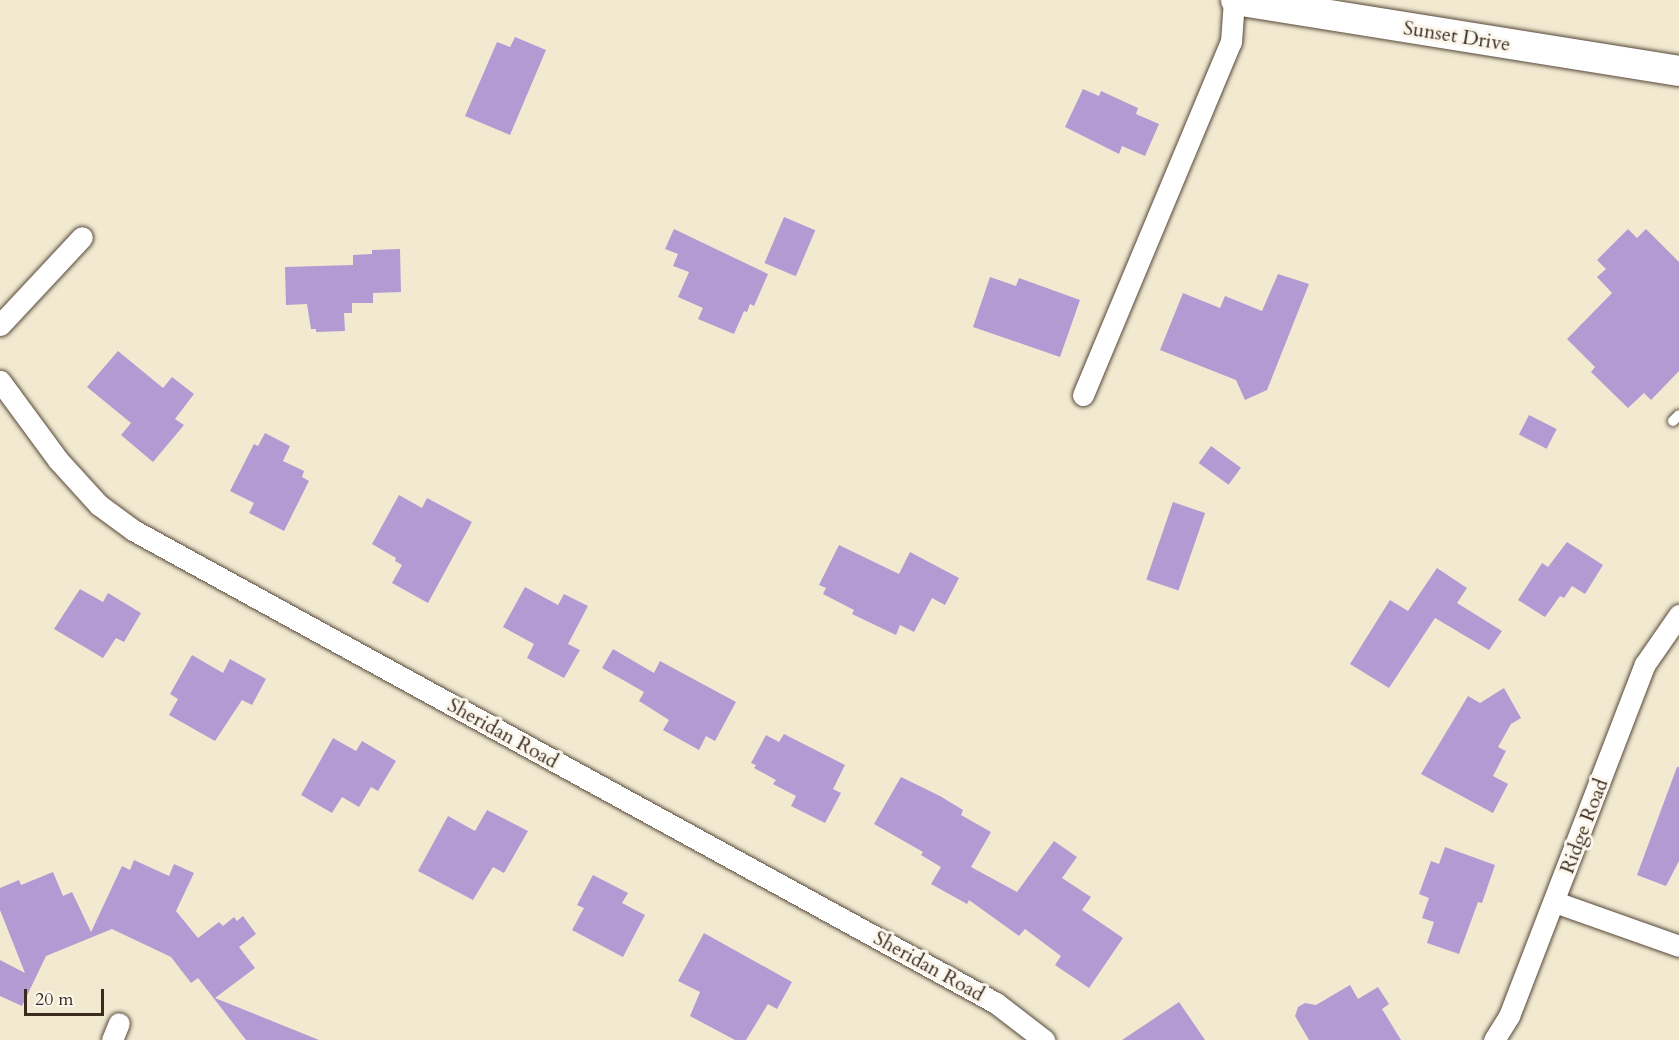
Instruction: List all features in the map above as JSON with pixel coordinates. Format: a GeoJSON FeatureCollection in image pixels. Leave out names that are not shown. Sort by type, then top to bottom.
{"type":"FeatureCollection","features":[{"type":"Feature","properties":{"kind":"main road","name":"Sunset Drive"},"geometry":{"type":"LineString","coordinates":[[1235,0],[1679,71]]}},
{"type":"Feature","properties":{"kind":"street"},"geometry":{"type":"LineString","coordinates":[[1083,395],[1231,42],[1235,0]]}},
{"type":"Feature","properties":{"kind":"street"},"geometry":{"type":"LineString","coordinates":[[0,325],[82,237]]}},
{"type":"Feature","properties":{"kind":"street","name":"Sheridan Road"},"geometry":{"type":"LineString","coordinates":[[0,381],[58,460],[99,505],[133,530],[996,1003],[1044,1040]]}},
{"type":"Feature","properties":{"kind":"street","name":"Ridge Road"},"geometry":{"type":"LineString","coordinates":[[1494,1040],[1509,1016],[1646,664],[1679,615]]}},
{"type":"Feature","properties":{"kind":"street"},"geometry":{"type":"LineString","coordinates":[[1555,902],[1679,946]]}},
{"type":"Feature","properties":{"kind":"building"},"geometry":{"type":"Polygon","coordinates":[[[515,37],[546,50],[510,135],[465,116],[497,42],[510,47],[515,37]]]}},
{"type":"Feature","properties":{"kind":"building"},"geometry":{"type":"Polygon","coordinates":[[[1083,89],[1099,96],[1101,91],[1138,108],[1136,114],[1159,124],[1145,156],[1122,146],[1119,154],[1065,127],[1083,89]]]}},
{"type":"Feature","properties":{"kind":"building"},"geometry":{"type":"Polygon","coordinates":[[[784,217],[815,230],[796,276],[764,263],[784,217]]]}},
{"type":"Feature","properties":{"kind":"building"},"geometry":{"type":"Polygon","coordinates":[[[674,229],[768,274],[754,306],[750,304],[747,312],[744,311],[734,334],[698,319],[703,308],[678,297],[689,272],[673,266],[678,254],[665,249],[674,229]]]}},
{"type":"Feature","properties":{"kind":"building"},"geometry":{"type":"Polygon","coordinates":[[[1628,229],[1637,238],[1646,229],[1679,262],[1679,371],[1651,400],[1644,393],[1628,408],[1591,372],[1595,367],[1567,339],[1612,293],[1597,277],[1606,269],[1597,260],[1628,229]]]}},
{"type":"Feature","properties":{"kind":"building"},"geometry":{"type":"Polygon","coordinates":[[[400,249],[401,292],[373,293],[373,303],[352,303],[352,313],[344,313],[345,331],[316,332],[316,329],[311,329],[307,304],[286,305],[285,267],[353,265],[353,255],[372,254],[372,250],[400,249]]]}},
{"type":"Feature","properties":{"kind":"building"},"geometry":{"type":"Polygon","coordinates":[[[1278,274],[1309,284],[1267,390],[1245,400],[1236,380],[1160,350],[1183,293],[1220,308],[1225,296],[1262,311],[1278,274]]]}},
{"type":"Feature","properties":{"kind":"building"},"geometry":{"type":"Polygon","coordinates":[[[990,277],[1016,286],[1019,278],[1080,300],[1060,357],[973,327],[990,277]]]}},
{"type":"Feature","properties":{"kind":"building"},"geometry":{"type":"Polygon","coordinates":[[[118,351],[163,388],[172,377],[194,394],[175,419],[184,425],[153,462],[121,435],[131,423],[87,387],[118,351]]]}},
{"type":"Feature","properties":{"kind":"building"},"geometry":{"type":"Polygon","coordinates":[[[1529,415],[1557,429],[1547,449],[1519,435],[1529,415]]]}},
{"type":"Feature","properties":{"kind":"building"},"geometry":{"type":"Polygon","coordinates":[[[265,433],[290,446],[283,461],[304,471],[302,477],[309,481],[284,531],[249,513],[254,503],[230,491],[254,444],[258,446],[265,433]]]}},
{"type":"Feature","properties":{"kind":"building"},"geometry":{"type":"Polygon","coordinates":[[[1211,446],[1241,468],[1229,485],[1199,463],[1211,446]]]}},
{"type":"Feature","properties":{"kind":"building"},"geometry":{"type":"Polygon","coordinates":[[[399,495],[422,508],[427,498],[472,522],[428,603],[392,583],[402,565],[395,561],[396,558],[372,544],[399,495]]]}},
{"type":"Feature","properties":{"kind":"building"},"geometry":{"type":"Polygon","coordinates":[[[1173,502],[1205,513],[1178,591],[1146,580],[1173,502]]]}},
{"type":"Feature","properties":{"kind":"building"},"geometry":{"type":"Polygon","coordinates":[[[1567,542],[1603,565],[1585,594],[1572,586],[1564,598],[1560,596],[1545,617],[1518,600],[1542,563],[1548,567],[1567,542]]]}},
{"type":"Feature","properties":{"kind":"building"},"geometry":{"type":"Polygon","coordinates":[[[839,545],[899,574],[910,552],[959,578],[945,605],[932,598],[914,632],[900,625],[896,635],[852,614],[854,610],[823,594],[826,588],[819,585],[839,545]]]}},
{"type":"Feature","properties":{"kind":"building"},"geometry":{"type":"Polygon","coordinates":[[[1437,568],[1467,588],[1457,603],[1502,631],[1489,650],[1435,618],[1389,688],[1350,664],[1390,600],[1408,611],[1437,568]]]}},
{"type":"Feature","properties":{"kind":"building"},"geometry":{"type":"Polygon","coordinates":[[[525,587],[558,605],[564,594],[588,606],[568,644],[580,650],[564,678],[527,658],[534,644],[503,627],[525,587]]]}},
{"type":"Feature","properties":{"kind":"building"},"geometry":{"type":"Polygon","coordinates":[[[80,589],[103,602],[108,593],[141,613],[124,642],[116,638],[103,658],[54,629],[80,589]]]}},
{"type":"Feature","properties":{"kind":"building"},"geometry":{"type":"Polygon","coordinates":[[[613,649],[654,673],[660,661],[736,702],[715,741],[706,736],[699,750],[663,730],[669,720],[639,701],[644,692],[602,668],[613,649]]]}},
{"type":"Feature","properties":{"kind":"building"},"geometry":{"type":"Polygon","coordinates":[[[192,655],[223,673],[230,659],[266,679],[252,705],[242,700],[215,741],[169,715],[178,699],[170,694],[192,655]]]}},
{"type":"Feature","properties":{"kind":"building"},"geometry":{"type":"Polygon","coordinates":[[[1504,688],[1521,718],[1511,724],[1498,747],[1506,751],[1493,776],[1508,784],[1493,813],[1421,774],[1468,696],[1480,703],[1504,688]]]}},
{"type":"Feature","properties":{"kind":"building"},"geometry":{"type":"Polygon","coordinates":[[[784,734],[845,765],[833,789],[841,793],[825,823],[791,806],[796,796],[773,784],[776,780],[754,768],[756,765],[751,763],[766,735],[779,742],[784,734]]]}},
{"type":"Feature","properties":{"kind":"building"},"geometry":{"type":"Polygon","coordinates":[[[333,738],[356,751],[362,741],[396,761],[378,791],[371,787],[359,807],[342,797],[332,813],[301,795],[333,738]]]}},
{"type":"Feature","properties":{"kind":"building"},"geometry":{"type":"Polygon","coordinates":[[[1677,767],[1679,767],[1679,861],[1666,886],[1637,875],[1677,767]]]}},
{"type":"Feature","properties":{"kind":"building"},"geometry":{"type":"Polygon","coordinates":[[[901,777],[963,810],[961,815],[991,832],[971,867],[1017,892],[1054,841],[1077,857],[1062,878],[1091,897],[1082,910],[1123,938],[1089,988],[1055,965],[1061,956],[1025,929],[1019,936],[969,900],[967,904],[931,884],[941,867],[921,855],[923,852],[874,824],[901,777]]]}},
{"type":"Feature","properties":{"kind":"building"},"geometry":{"type":"Polygon","coordinates":[[[487,810],[528,831],[504,873],[493,867],[473,900],[418,871],[448,816],[475,831],[487,810]]]}},
{"type":"Feature","properties":{"kind":"building"},"geometry":{"type":"Polygon","coordinates":[[[1445,847],[1495,865],[1482,903],[1478,902],[1459,954],[1427,943],[1434,922],[1422,918],[1429,898],[1419,894],[1431,861],[1439,864],[1445,847]]]}},
{"type":"Feature","properties":{"kind":"building"},"geometry":{"type":"Polygon","coordinates":[[[134,860],[169,876],[174,864],[194,873],[176,911],[198,938],[219,922],[223,926],[234,917],[237,921],[243,916],[256,934],[239,947],[255,968],[215,998],[319,1040],[246,1040],[198,978],[191,983],[171,957],[112,929],[46,956],[22,1006],[0,996],[0,960],[25,973],[0,910],[0,888],[19,880],[21,885],[53,872],[63,896],[72,892],[91,932],[122,866],[130,870],[134,860]]]}},
{"type":"Feature","properties":{"kind":"building"},"geometry":{"type":"Polygon","coordinates":[[[593,875],[628,893],[622,903],[645,915],[623,957],[572,930],[584,908],[577,905],[593,875]]]}},
{"type":"Feature","properties":{"kind":"building"},"geometry":{"type":"Polygon","coordinates":[[[704,933],[792,982],[777,1009],[768,1004],[746,1040],[735,1040],[690,1016],[700,992],[678,981],[704,933]]]}},
{"type":"Feature","properties":{"kind":"building"},"geometry":{"type":"Polygon","coordinates":[[[1350,985],[1358,999],[1378,987],[1389,1004],[1382,1009],[1401,1040],[1309,1040],[1295,1016],[1298,1007],[1305,1003],[1316,1005],[1350,985]]]}},
{"type":"Feature","properties":{"kind":"building"},"geometry":{"type":"Polygon","coordinates":[[[1179,1002],[1205,1040],[1122,1040],[1179,1002]]]}}]}
